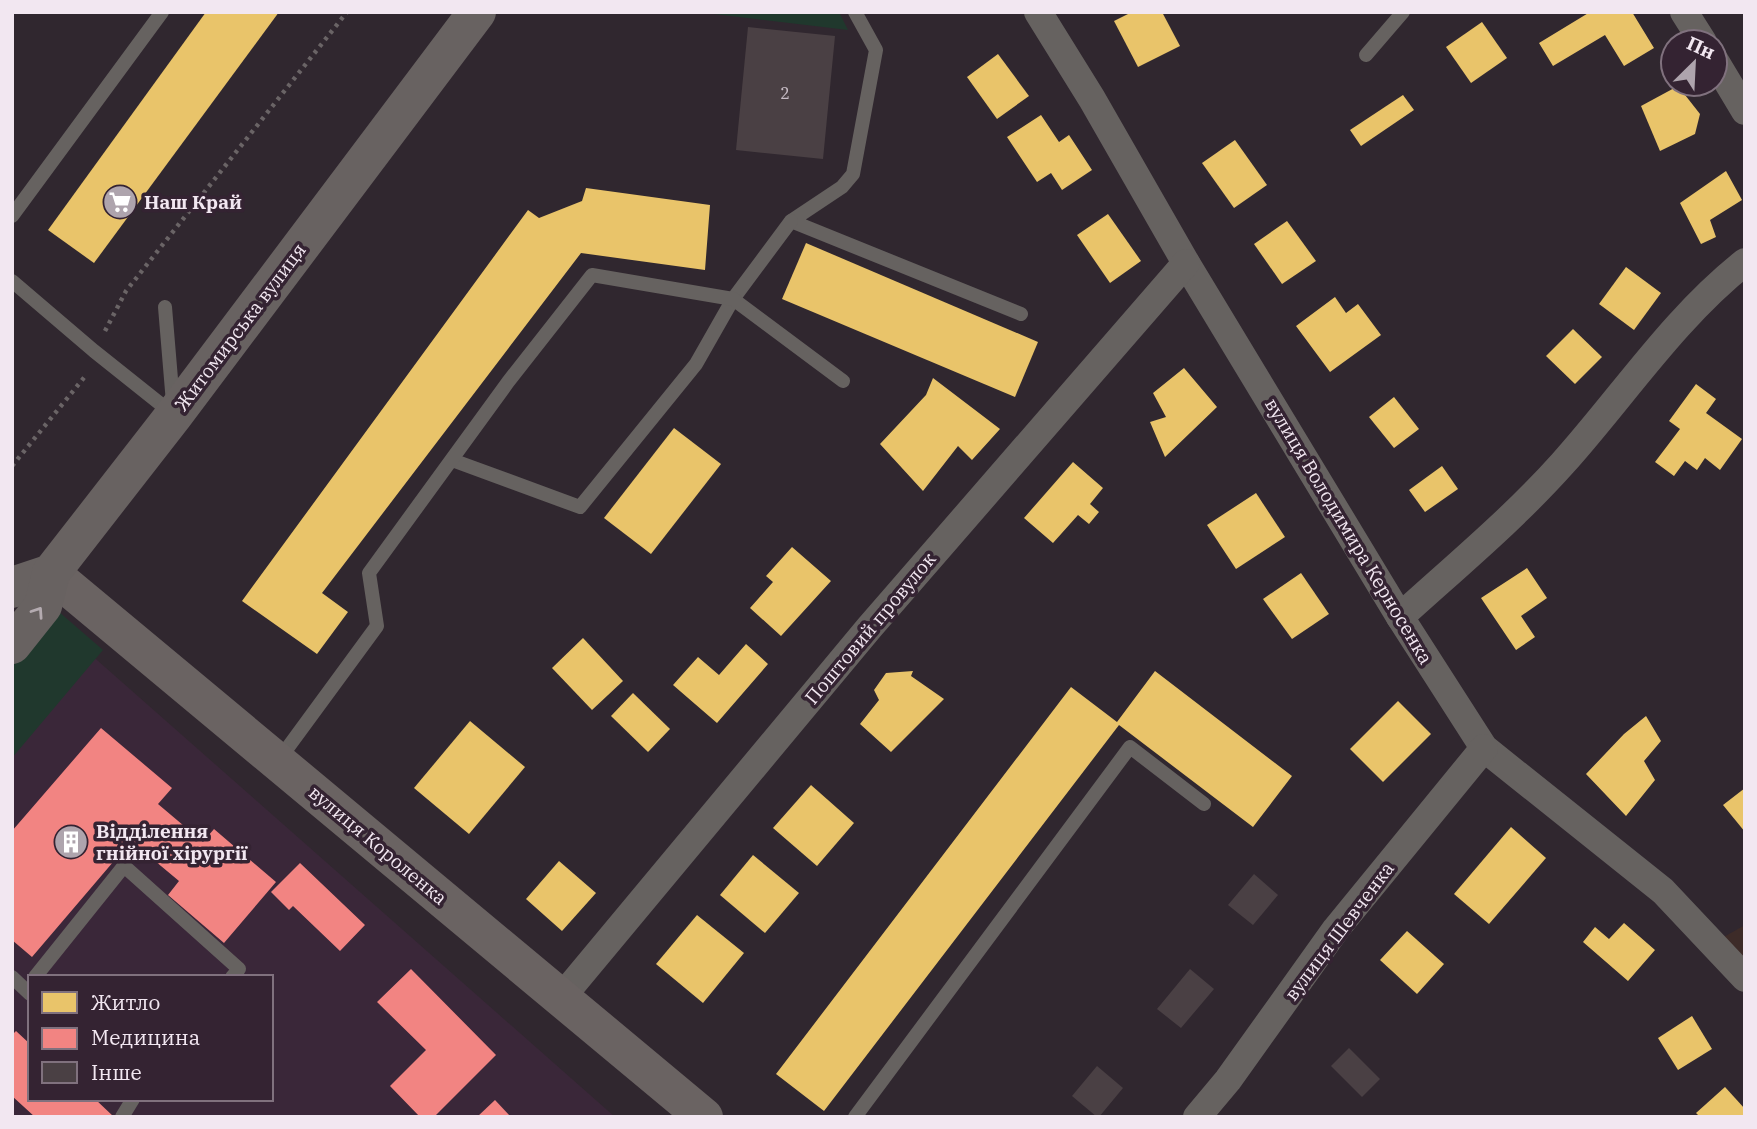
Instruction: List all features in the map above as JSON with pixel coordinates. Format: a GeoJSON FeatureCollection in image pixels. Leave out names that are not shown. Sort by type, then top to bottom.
{"type":"FeatureCollection","features":[{"type":"Feature","properties":{"kind":"main road","name":"Житомирська вулиця"},"geometry":{"type":"LineString","coordinates":[[12,645],[43,607],[51,573],[174,415],[477,12]]}},
{"type":"Feature","properties":{"kind":"main road","name":"вулиця Короленка"},"geometry":{"type":"LineString","coordinates":[[51,573],[704,1117]]}},
{"type":"Feature","properties":{"kind":"main road"},"geometry":{"type":"LineString","coordinates":[[12,589],[15,585],[51,573]]}},
{"type":"Feature","properties":{"kind":"street","name":"вулиця Володимира Керносенка"},"geometry":{"type":"LineString","coordinates":[[1038,12],[1400,617],[1484,748],[1663,891],[1745,978]]}},
{"type":"Feature","properties":{"kind":"street"},"geometry":{"type":"LineString","coordinates":[[1684,12],[1694,28]]}},
{"type":"Feature","properties":{"kind":"street"},"geometry":{"type":"LineString","coordinates":[[1729,84],[1745,111]]}},
{"type":"Feature","properties":{"kind":"street"},"geometry":{"type":"LineString","coordinates":[[1400,617],[1523,505],[1564,462],[1666,340],[1724,278],[1745,262]]}},
{"type":"Feature","properties":{"kind":"street","name":"Поштовий провулок"},"geometry":{"type":"LineString","coordinates":[[561,998],[869,628],[1186,263]]}},
{"type":"Feature","properties":{"kind":"street","name":"вулиця Шевченка"},"geometry":{"type":"LineString","coordinates":[[1197,1117],[1228,1080],[1336,929],[1484,748]]}},
{"type":"Feature","properties":{"kind":"lane"},"geometry":{"type":"LineString","coordinates":[[12,216],[162,12]]}},
{"type":"Feature","properties":{"kind":"lane"},"geometry":{"type":"LineString","coordinates":[[452,460],[580,507],[696,365],[733,299],[791,221],[842,187],[853,174],[876,50],[855,12]]}},
{"type":"Feature","properties":{"kind":"lane"},"geometry":{"type":"LineString","coordinates":[[1366,55],[1403,12]]}},
{"type":"Feature","properties":{"kind":"lane"},"geometry":{"type":"LineString","coordinates":[[791,221],[1021,314]]}},
{"type":"Feature","properties":{"kind":"lane"},"geometry":{"type":"LineString","coordinates":[[278,761],[377,626],[369,573],[508,382],[592,275],[733,299],[843,381]]}},
{"type":"Feature","properties":{"kind":"lane"},"geometry":{"type":"LineString","coordinates":[[12,281],[174,415]]}},
{"type":"Feature","properties":{"kind":"lane"},"geometry":{"type":"LineString","coordinates":[[164,307],[174,415]]}},
{"type":"Feature","properties":{"kind":"lane"},"geometry":{"type":"LineString","coordinates":[[855,1117],[1130,747],[1205,804]]}},
{"type":"Feature","properties":{"kind":"lane"},"geometry":{"type":"LineString","coordinates":[[37,975],[124,866],[239,969],[234,975]]}},
{"type":"Feature","properties":{"kind":"lane"},"geometry":{"type":"LineString","coordinates":[[12,977],[28,988]]}},
{"type":"Feature","properties":{"kind":"lane"},"geometry":{"type":"LineString","coordinates":[[122,1117],[132,1101]]}},
{"type":"Feature","properties":{"kind":"path"},"geometry":{"type":"LineString","coordinates":[[12,466],[86,376],[94,351],[126,291],[347,12]]}},
{"type":"Feature","properties":{"kind":"shaded area"},"geometry":{"type":"Polygon","coordinates":[[[72,638],[615,1117],[12,1117],[12,717],[72,638]]]}},
{"type":"Feature","properties":{"kind":"shaded area"},"geometry":{"type":"Polygon","coordinates":[[[1745,925],[1745,984],[1722,938],[1745,925]]]}},
{"type":"Feature","properties":{"kind":"green space"},"geometry":{"type":"Polygon","coordinates":[[[697,12],[839,12],[848,30],[697,12]]]}},
{"type":"Feature","properties":{"kind":"green space"},"geometry":{"type":"Polygon","coordinates":[[[58,611],[103,650],[12,758],[12,667],[58,611]]]}},
{"type":"Feature","properties":{"kind":"building: Житло"},"geometry":{"type":"Polygon","coordinates":[[[206,12],[279,12],[94,263],[48,230],[206,12]]]}},
{"type":"Feature","properties":{"kind":"building: Житло"},"geometry":{"type":"Polygon","coordinates":[[[1132,12],[1162,12],[1180,46],[1138,67],[1114,21],[1132,12]]]}},
{"type":"Feature","properties":{"kind":"building: Житло"},"geometry":{"type":"Polygon","coordinates":[[[1590,12],[1632,12],[1654,48],[1624,66],[1605,35],[1553,66],[1539,43],[1590,12]]]}},
{"type":"Feature","properties":{"kind":"building: Житло"},"geometry":{"type":"Polygon","coordinates":[[[1482,22],[1507,58],[1471,83],[1446,47],[1482,22]]]}},
{"type":"Feature","properties":{"kind":"building: Житло"},"geometry":{"type":"Polygon","coordinates":[[[998,54],[1029,96],[997,119],[967,77],[998,54]]]}},
{"type":"Feature","properties":{"kind":"building: Житло"},"geometry":{"type":"Polygon","coordinates":[[[1403,95],[1414,110],[1361,146],[1350,130],[1403,95]]]}},
{"type":"Feature","properties":{"kind":"building: Житло"},"geometry":{"type":"Polygon","coordinates":[[[1659,96],[1687,98],[1700,114],[1695,134],[1660,151],[1641,106],[1659,96]]]}},
{"type":"Feature","properties":{"kind":"building: Житло"},"geometry":{"type":"Polygon","coordinates":[[[1041,115],[1059,142],[1069,135],[1092,170],[1062,190],[1051,173],[1037,182],[1007,137],[1041,115]]]}},
{"type":"Feature","properties":{"kind":"building: Житло"},"geometry":{"type":"Polygon","coordinates":[[[1235,140],[1267,185],[1234,208],[1202,163],[1235,140]]]}},
{"type":"Feature","properties":{"kind":"building: Житло"},"geometry":{"type":"Polygon","coordinates":[[[1726,171],[1742,200],[1710,220],[1716,237],[1701,244],[1680,203],[1726,171]]]}},
{"type":"Feature","properties":{"kind":"building: Житло"},"geometry":{"type":"Polygon","coordinates":[[[586,188],[710,205],[705,270],[581,253],[322,593],[348,612],[317,654],[242,601],[528,210],[539,218],[582,201],[586,188]]]}},
{"type":"Feature","properties":{"kind":"building: Житло"},"geometry":{"type":"Polygon","coordinates":[[[1108,214],[1141,261],[1110,283],[1077,235],[1108,214]]]}},
{"type":"Feature","properties":{"kind":"building: Житло"},"geometry":{"type":"Polygon","coordinates":[[[1287,221],[1316,261],[1282,284],[1254,244],[1287,221]]]}},
{"type":"Feature","properties":{"kind":"building: Житло"},"geometry":{"type":"Polygon","coordinates":[[[806,243],[1038,342],[1015,397],[782,299],[806,243]]]}},
{"type":"Feature","properties":{"kind":"building: Житло"},"geometry":{"type":"Polygon","coordinates":[[[1626,267],[1661,293],[1634,330],[1599,304],[1626,267]]]}},
{"type":"Feature","properties":{"kind":"building: Житло"},"geometry":{"type":"Polygon","coordinates":[[[1335,297],[1346,313],[1358,304],[1381,335],[1330,372],[1296,326],[1335,297]]]}},
{"type":"Feature","properties":{"kind":"building: Житло"},"geometry":{"type":"Polygon","coordinates":[[[1573,329],[1602,357],[1575,384],[1546,356],[1573,329]]]}},
{"type":"Feature","properties":{"kind":"building: Житло"},"geometry":{"type":"Polygon","coordinates":[[[1184,368],[1217,407],[1165,457],[1150,422],[1166,417],[1153,393],[1184,368]]]}},
{"type":"Feature","properties":{"kind":"building: Житло"},"geometry":{"type":"Polygon","coordinates":[[[933,378],[1000,429],[972,460],[958,446],[923,491],[880,444],[926,395],[933,378]]]}},
{"type":"Feature","properties":{"kind":"building: Житло"},"geometry":{"type":"Polygon","coordinates":[[[1696,384],[1716,399],[1706,413],[1742,439],[1720,470],[1705,458],[1697,470],[1685,461],[1674,476],[1655,462],[1680,429],[1669,421],[1696,384]]]}},
{"type":"Feature","properties":{"kind":"building: Житло"},"geometry":{"type":"Polygon","coordinates":[[[1394,397],[1419,429],[1394,448],[1369,417],[1394,397]]]}},
{"type":"Feature","properties":{"kind":"building: Житло"},"geometry":{"type":"Polygon","coordinates":[[[674,428],[721,464],[651,554],[604,518],[674,428]]]}},
{"type":"Feature","properties":{"kind":"building: Житло"},"geometry":{"type":"Polygon","coordinates":[[[1073,462],[1103,488],[1090,504],[1099,512],[1089,524],[1078,515],[1053,543],[1024,518],[1073,462]]]}},
{"type":"Feature","properties":{"kind":"building: Житло"},"geometry":{"type":"Polygon","coordinates":[[[1442,466],[1458,489],[1425,512],[1409,490],[1442,466]]]}},
{"type":"Feature","properties":{"kind":"building: Житло"},"geometry":{"type":"Polygon","coordinates":[[[1256,493],[1285,537],[1236,569],[1207,525],[1256,493]]]}},
{"type":"Feature","properties":{"kind":"building: Житло"},"geometry":{"type":"Polygon","coordinates":[[[792,547],[831,581],[781,636],[750,608],[773,582],[766,576],[792,547]]]}},
{"type":"Feature","properties":{"kind":"building: Житло"},"geometry":{"type":"Polygon","coordinates":[[[1527,568],[1547,598],[1521,616],[1535,637],[1516,650],[1481,598],[1527,568]]]}},
{"type":"Feature","properties":{"kind":"building: Житло"},"geometry":{"type":"Polygon","coordinates":[[[1301,573],[1329,614],[1292,639],[1263,599],[1301,573]]]}},
{"type":"Feature","properties":{"kind":"building: Житло"},"geometry":{"type":"Polygon","coordinates":[[[583,638],[623,681],[592,710],[552,668],[583,638]]]}},
{"type":"Feature","properties":{"kind":"building: Житло"},"geometry":{"type":"Polygon","coordinates":[[[746,644],[768,664],[717,723],[673,685],[698,657],[719,675],[746,644]]]}},
{"type":"Feature","properties":{"kind":"building: Житло"},"geometry":{"type":"Polygon","coordinates":[[[913,671],[911,676],[944,699],[891,752],[860,724],[879,700],[874,690],[886,673],[913,671]]]}},
{"type":"Feature","properties":{"kind":"building: Житло"},"geometry":{"type":"Polygon","coordinates":[[[1155,671],[1292,776],[1253,827],[1119,725],[824,1111],[776,1074],[1071,687],[1117,722],[1155,671]]]}},
{"type":"Feature","properties":{"kind":"building: Житло"},"geometry":{"type":"Polygon","coordinates":[[[633,693],[670,729],[648,752],[611,716],[633,693]]]}},
{"type":"Feature","properties":{"kind":"building: Житло"},"geometry":{"type":"Polygon","coordinates":[[[1398,701],[1431,734],[1383,782],[1350,749],[1398,701]]]}},
{"type":"Feature","properties":{"kind":"building: Житло"},"geometry":{"type":"Polygon","coordinates":[[[1646,716],[1661,741],[1644,761],[1655,780],[1626,816],[1586,774],[1624,734],[1646,716]]]}},
{"type":"Feature","properties":{"kind":"building: Житло"},"geometry":{"type":"Polygon","coordinates":[[[470,721],[525,767],[469,834],[414,788],[470,721]]]}},
{"type":"Feature","properties":{"kind":"building: Житло"},"geometry":{"type":"Polygon","coordinates":[[[811,785],[854,823],[817,866],[773,828],[811,785]]]}},
{"type":"Feature","properties":{"kind":"building: Житло"},"geometry":{"type":"Polygon","coordinates":[[[1745,788],[1745,832],[1723,805],[1745,788]]]}},
{"type":"Feature","properties":{"kind":"building: Житло"},"geometry":{"type":"Polygon","coordinates":[[[1511,827],[1546,858],[1489,924],[1454,894],[1511,827]]]}},
{"type":"Feature","properties":{"kind":"building: Житло"},"geometry":{"type":"Polygon","coordinates":[[[753,855],[799,893],[765,933],[720,895],[753,855]]]}},
{"type":"Feature","properties":{"kind":"building: Житло"},"geometry":{"type":"Polygon","coordinates":[[[559,861],[596,893],[562,931],[526,899],[559,861]]]}},
{"type":"Feature","properties":{"kind":"building: Житло"},"geometry":{"type":"Polygon","coordinates":[[[697,915],[744,953],[703,1003],[656,964],[697,915]]]}},
{"type":"Feature","properties":{"kind":"building: Житло"},"geometry":{"type":"Polygon","coordinates":[[[1624,923],[1655,950],[1628,981],[1583,942],[1595,927],[1609,939],[1624,923]]]}},
{"type":"Feature","properties":{"kind":"building: Житло"},"geometry":{"type":"Polygon","coordinates":[[[1407,931],[1444,964],[1417,994],[1380,960],[1407,931]]]}},
{"type":"Feature","properties":{"kind":"building: Житло"},"geometry":{"type":"Polygon","coordinates":[[[1692,1016],[1712,1049],[1678,1070],[1658,1038],[1692,1016]]]}},
{"type":"Feature","properties":{"kind":"building: Житло"},"geometry":{"type":"Polygon","coordinates":[[[1725,1087],[1745,1109],[1745,1117],[1700,1117],[1696,1113],[1725,1087]]]}},
{"type":"Feature","properties":{"kind":"building: Медицина","name":"Відділення гнійної хірургії"},"geometry":{"type":"Polygon","coordinates":[[[101,728],[172,788],[158,804],[203,842],[214,829],[276,882],[224,943],[168,895],[179,881],[131,841],[32,957],[12,940],[12,831],[101,728]]]}},
{"type":"Feature","properties":{"kind":"building: Медицина"},"geometry":{"type":"Polygon","coordinates":[[[300,863],[365,925],[340,951],[293,906],[289,910],[271,892],[300,863]]]}},
{"type":"Feature","properties":{"kind":"building: Медицина"},"geometry":{"type":"Polygon","coordinates":[[[411,969],[496,1055],[434,1117],[420,1117],[390,1086],[426,1050],[377,1002],[411,969]]]}},
{"type":"Feature","properties":{"kind":"building: Медицина"},"geometry":{"type":"Polygon","coordinates":[[[16,1031],[28,1042],[28,1101],[97,1101],[114,1117],[35,1117],[12,1096],[12,1035],[16,1031]]]}},
{"type":"Feature","properties":{"kind":"building: Медицина"},"geometry":{"type":"Polygon","coordinates":[[[495,1100],[511,1117],[477,1117],[495,1100]]]}},
{"type":"Feature","properties":{"kind":"building: Інше"},"geometry":{"type":"Polygon","coordinates":[[[748,27],[835,36],[823,159],[736,150],[748,27]]]}},
{"type":"Feature","properties":{"kind":"building: Інше"},"geometry":{"type":"Polygon","coordinates":[[[1254,874],[1278,895],[1253,925],[1228,905],[1254,874]]]}},
{"type":"Feature","properties":{"kind":"building: Інше"},"geometry":{"type":"Polygon","coordinates":[[[1190,969],[1214,989],[1181,1028],[1157,1009],[1190,969]]]}},
{"type":"Feature","properties":{"kind":"building: Інше"},"geometry":{"type":"Polygon","coordinates":[[[1349,1048],[1380,1079],[1362,1097],[1331,1066],[1349,1048]]]}},
{"type":"Feature","properties":{"kind":"building: Інше"},"geometry":{"type":"Polygon","coordinates":[[[1097,1066],[1123,1088],[1099,1117],[1072,1096],[1097,1066]]]}},
{"type":"Feature","properties":{"kind":"place","name":"Наш Край"},"geometry":{"type":"Point","coordinates":[120,202]}},
{"type":"Feature","properties":{"kind":"place","name":"Відділення гнійної хірургії"},"geometry":{"type":"Point","coordinates":[71,842]}}]}
